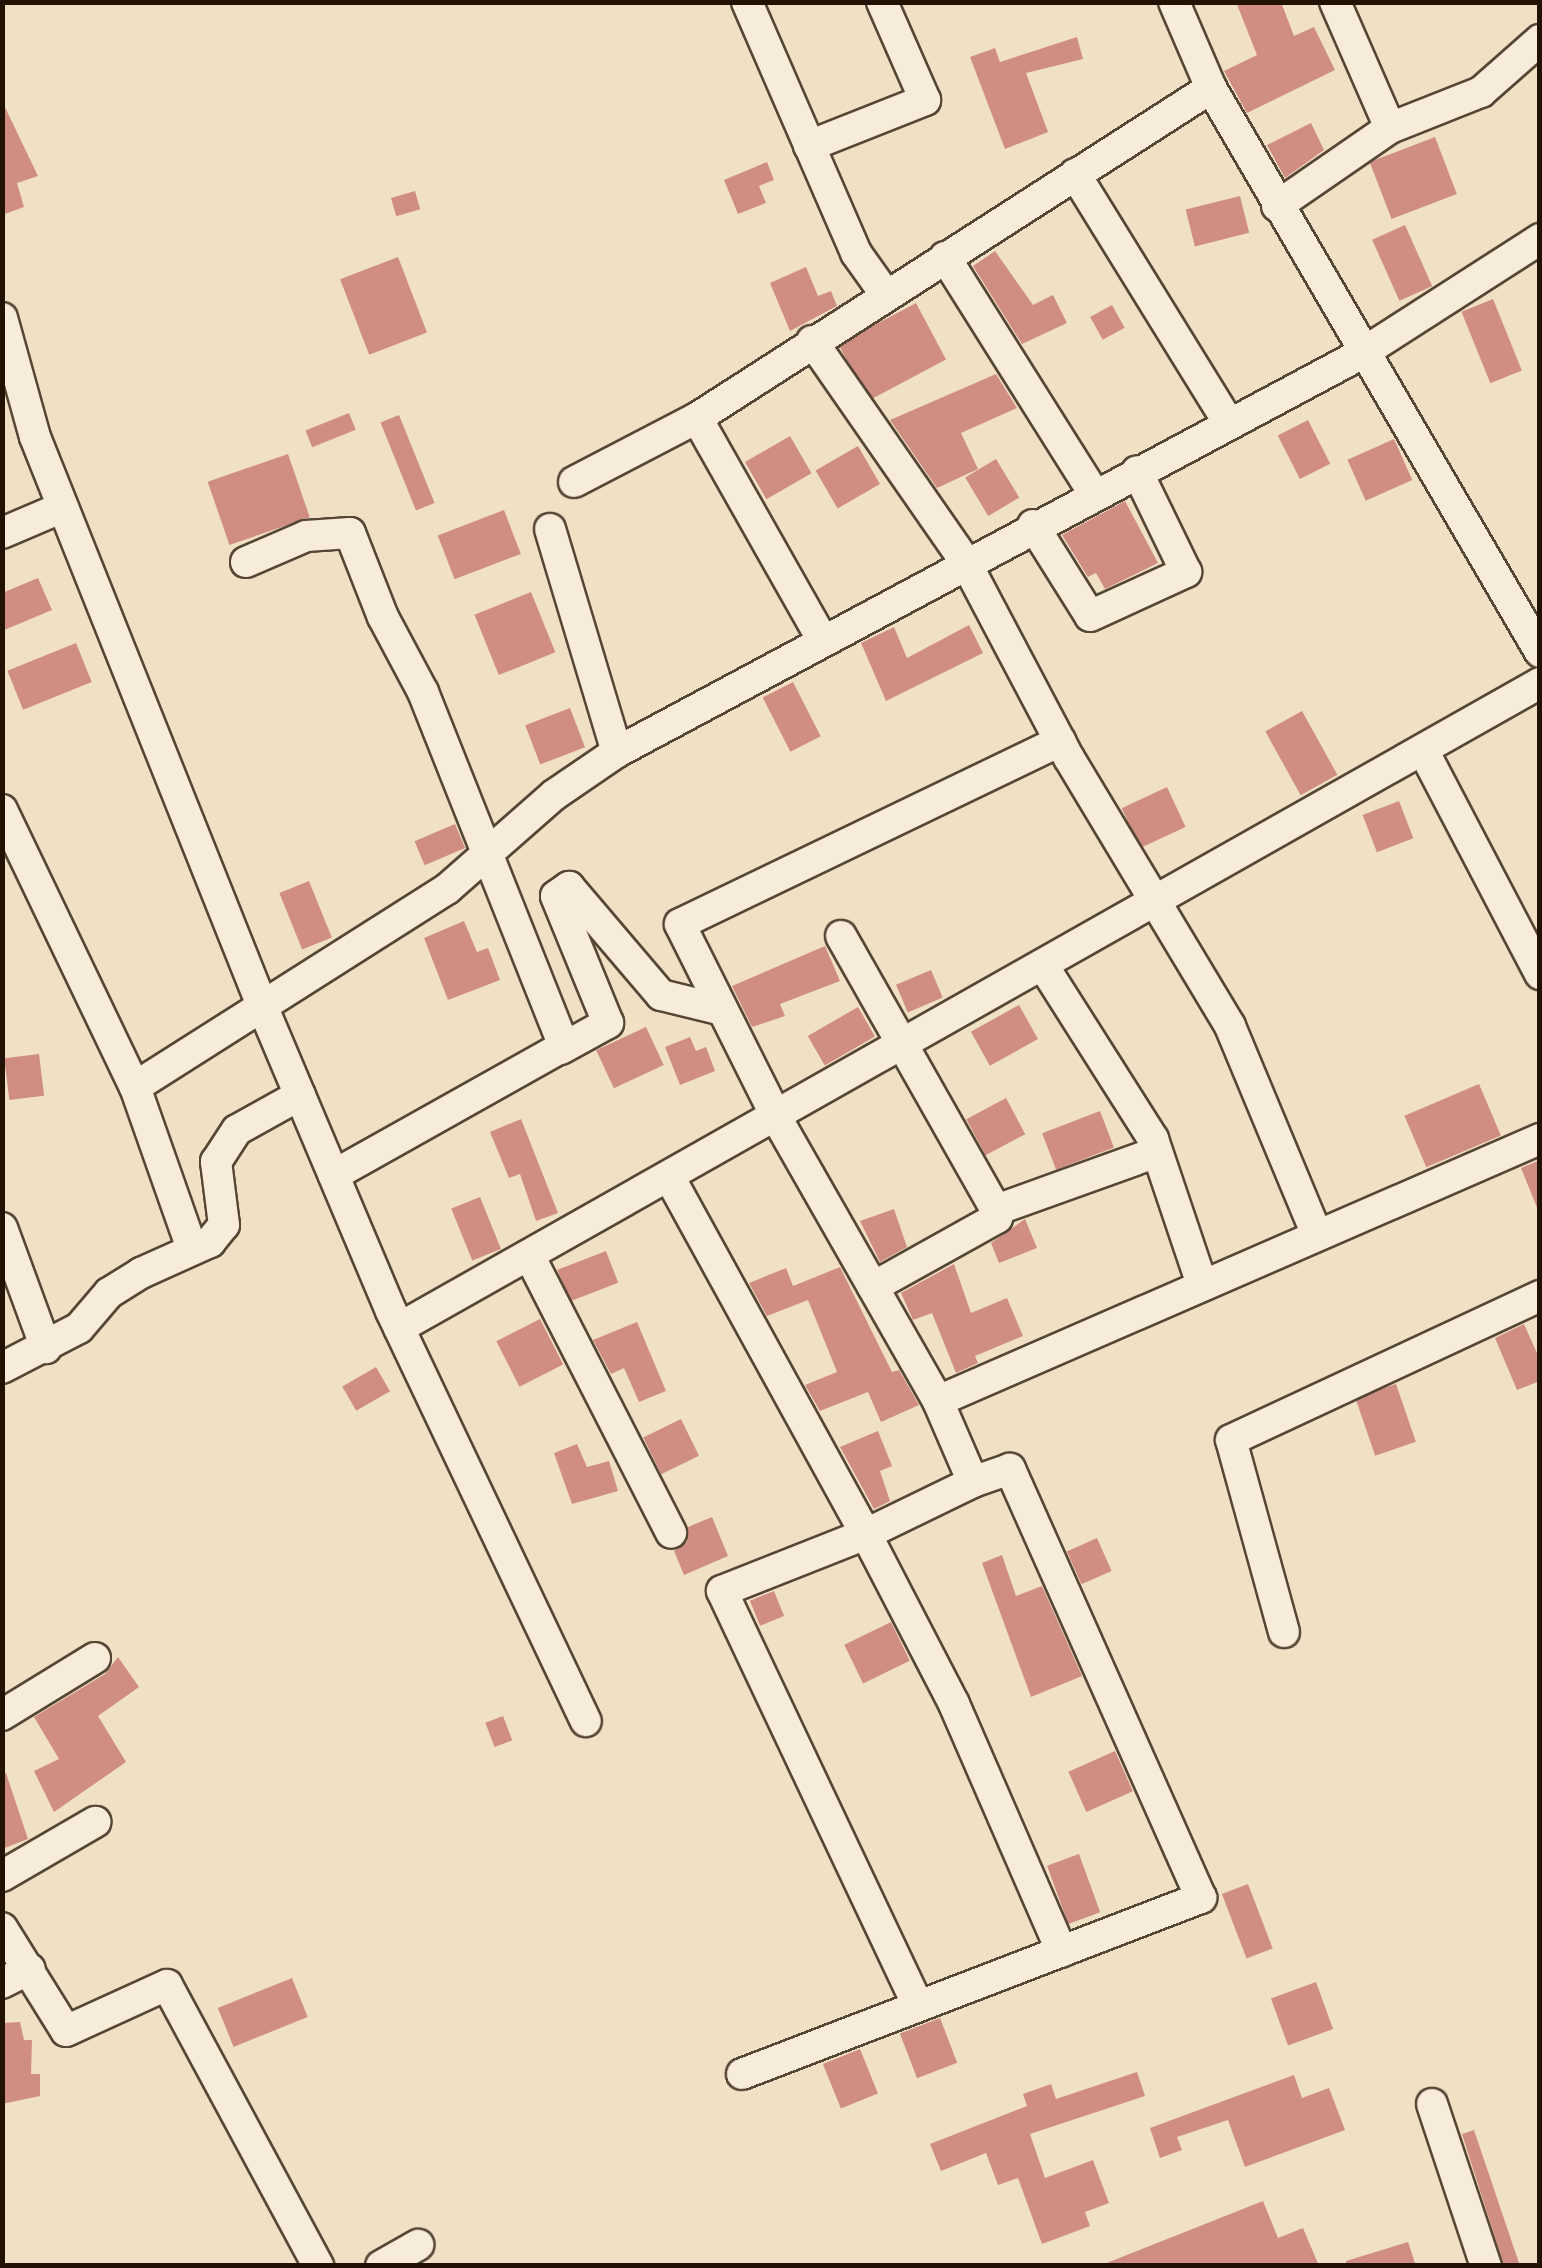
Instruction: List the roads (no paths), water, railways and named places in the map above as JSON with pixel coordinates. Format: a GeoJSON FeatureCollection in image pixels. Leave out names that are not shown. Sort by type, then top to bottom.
{"type":"FeatureCollection","features":[{"type":"Feature","properties":{"kind":"street"},"geometry":{"type":"LineString","coordinates":[[747,2],[856,253],[886,295]]}},
{"type":"Feature","properties":{"kind":"street"},"geometry":{"type":"LineString","coordinates":[[809,146],[925,100],[882,2]]}},
{"type":"Feature","properties":{"kind":"street"},"geometry":{"type":"LineString","coordinates":[[1174,2],[1210,88],[1360,354],[1540,652]]}},
{"type":"Feature","properties":{"kind":"street"},"geometry":{"type":"LineString","coordinates":[[1335,2],[1390,128]]}},
{"type":"Feature","properties":{"kind":"street"},"geometry":{"type":"LineString","coordinates":[[1277,206],[1390,128],[1481,92],[1540,40]]}},
{"type":"Feature","properties":{"kind":"street"},"geometry":{"type":"LineString","coordinates":[[574,482],[697,418],[1210,88]]}},
{"type":"Feature","properties":{"kind":"street"},"geometry":{"type":"LineString","coordinates":[[1075,174],[1229,423]]}},
{"type":"Feature","properties":{"kind":"street"},"geometry":{"type":"LineString","coordinates":[[135,1087],[447,889],[616,752],[966,561],[1360,354],[1540,239]]}},
{"type":"Feature","properties":{"kind":"street"},"geometry":{"type":"LineString","coordinates":[[945,257],[1094,494]]}},
{"type":"Feature","properties":{"kind":"street"},"geometry":{"type":"LineString","coordinates":[[2,318],[35,437],[263,1008],[400,1328],[586,1721]]}},
{"type":"Feature","properties":{"kind":"street"},"geometry":{"type":"LineString","coordinates":[[812,342],[966,561],[1060,741],[1230,1026],[1316,1235]]}},
{"type":"Feature","properties":{"kind":"street"},"geometry":{"type":"LineString","coordinates":[[697,418],[822,639]]}},
{"type":"Feature","properties":{"kind":"street"},"geometry":{"type":"LineString","coordinates":[[1034,525],[1090,616],[1186,572],[1137,471]]}},
{"type":"Feature","properties":{"kind":"street"},"geometry":{"type":"LineString","coordinates":[[2,534],[63,508]]}},
{"type":"Feature","properties":{"kind":"street"},"geometry":{"type":"LineString","coordinates":[[550,529],[616,752]]}},
{"type":"Feature","properties":{"kind":"street"},"geometry":{"type":"LineString","coordinates":[[246,562],[306,536],[350,533],[489,852],[555,1015],[561,1049]]}},
{"type":"Feature","properties":{"kind":"street"},"geometry":{"type":"LineString","coordinates":[[400,1328],[778,1120],[1540,683]]}},
{"type":"Feature","properties":{"kind":"street"},"geometry":{"type":"LineString","coordinates":[[973,1482],[938,1401],[778,1120],[680,924],[1060,741]]}},
{"type":"Feature","properties":{"kind":"street"},"geometry":{"type":"LineString","coordinates":[[1422,750],[1540,974]]}},
{"type":"Feature","properties":{"kind":"street"},"geometry":{"type":"LineString","coordinates":[[2,810],[135,1087],[192,1249]]}},
{"type":"Feature","properties":{"kind":"street"},"geometry":{"type":"LineString","coordinates":[[334,1174],[608,1023],[556,896],[569,887],[660,996],[722,1010]]}},
{"type":"Feature","properties":{"kind":"street"},"geometry":{"type":"LineString","coordinates":[[841,936],[900,1049],[996,1210],[996,1218],[873,1286]]}},
{"type":"Feature","properties":{"kind":"street"},"geometry":{"type":"LineString","coordinates":[[1044,967],[1158,1152],[1202,1285]]}},
{"type":"Feature","properties":{"kind":"street"},"geometry":{"type":"LineString","coordinates":[[2,1368],[79,1328],[110,1293],[210,1242],[224,1225],[216,1162],[237,1130],[300,1095]]}},
{"type":"Feature","properties":{"kind":"street"},"geometry":{"type":"LineString","coordinates":[[938,1401],[1540,1138]]}},
{"type":"Feature","properties":{"kind":"street"},"geometry":{"type":"LineString","coordinates":[[996,1210],[1158,1152]]}},
{"type":"Feature","properties":{"kind":"street"},"geometry":{"type":"LineString","coordinates":[[671,1180],[866,1534],[954,1704],[1062,1952]]}},
{"type":"Feature","properties":{"kind":"street"},"geometry":{"type":"LineString","coordinates":[[2,1228],[46,1348]]}},
{"type":"Feature","properties":{"kind":"street"},"geometry":{"type":"LineString","coordinates":[[529,1255],[671,1533]]}},
{"type":"Feature","properties":{"kind":"street"},"geometry":{"type":"LineString","coordinates":[[1284,1632],[1231,1440],[1540,1296]]}},
{"type":"Feature","properties":{"kind":"street"},"geometry":{"type":"LineString","coordinates":[[742,2074],[1202,1898],[1010,1469],[973,1482],[866,1534],[722,1591],[918,2006]]}},
{"type":"Feature","properties":{"kind":"street"},"geometry":{"type":"LineString","coordinates":[[2,1715],[95,1658]]}},
{"type":"Feature","properties":{"kind":"street"},"geometry":{"type":"LineString","coordinates":[[2,1876],[95,1822]]}},
{"type":"Feature","properties":{"kind":"street"},"geometry":{"type":"LineString","coordinates":[[2,1928],[66,2031],[167,1985],[318,2266]]}},
{"type":"Feature","properties":{"kind":"street"},"geometry":{"type":"LineString","coordinates":[[2,1984],[30,1968]]}},
{"type":"Feature","properties":{"kind":"street"},"geometry":{"type":"LineString","coordinates":[[1432,2104],[1486,2266]]}},
{"type":"Feature","properties":{"kind":"street"},"geometry":{"type":"LineString","coordinates":[[381,2266],[418,2246]]}}]}
